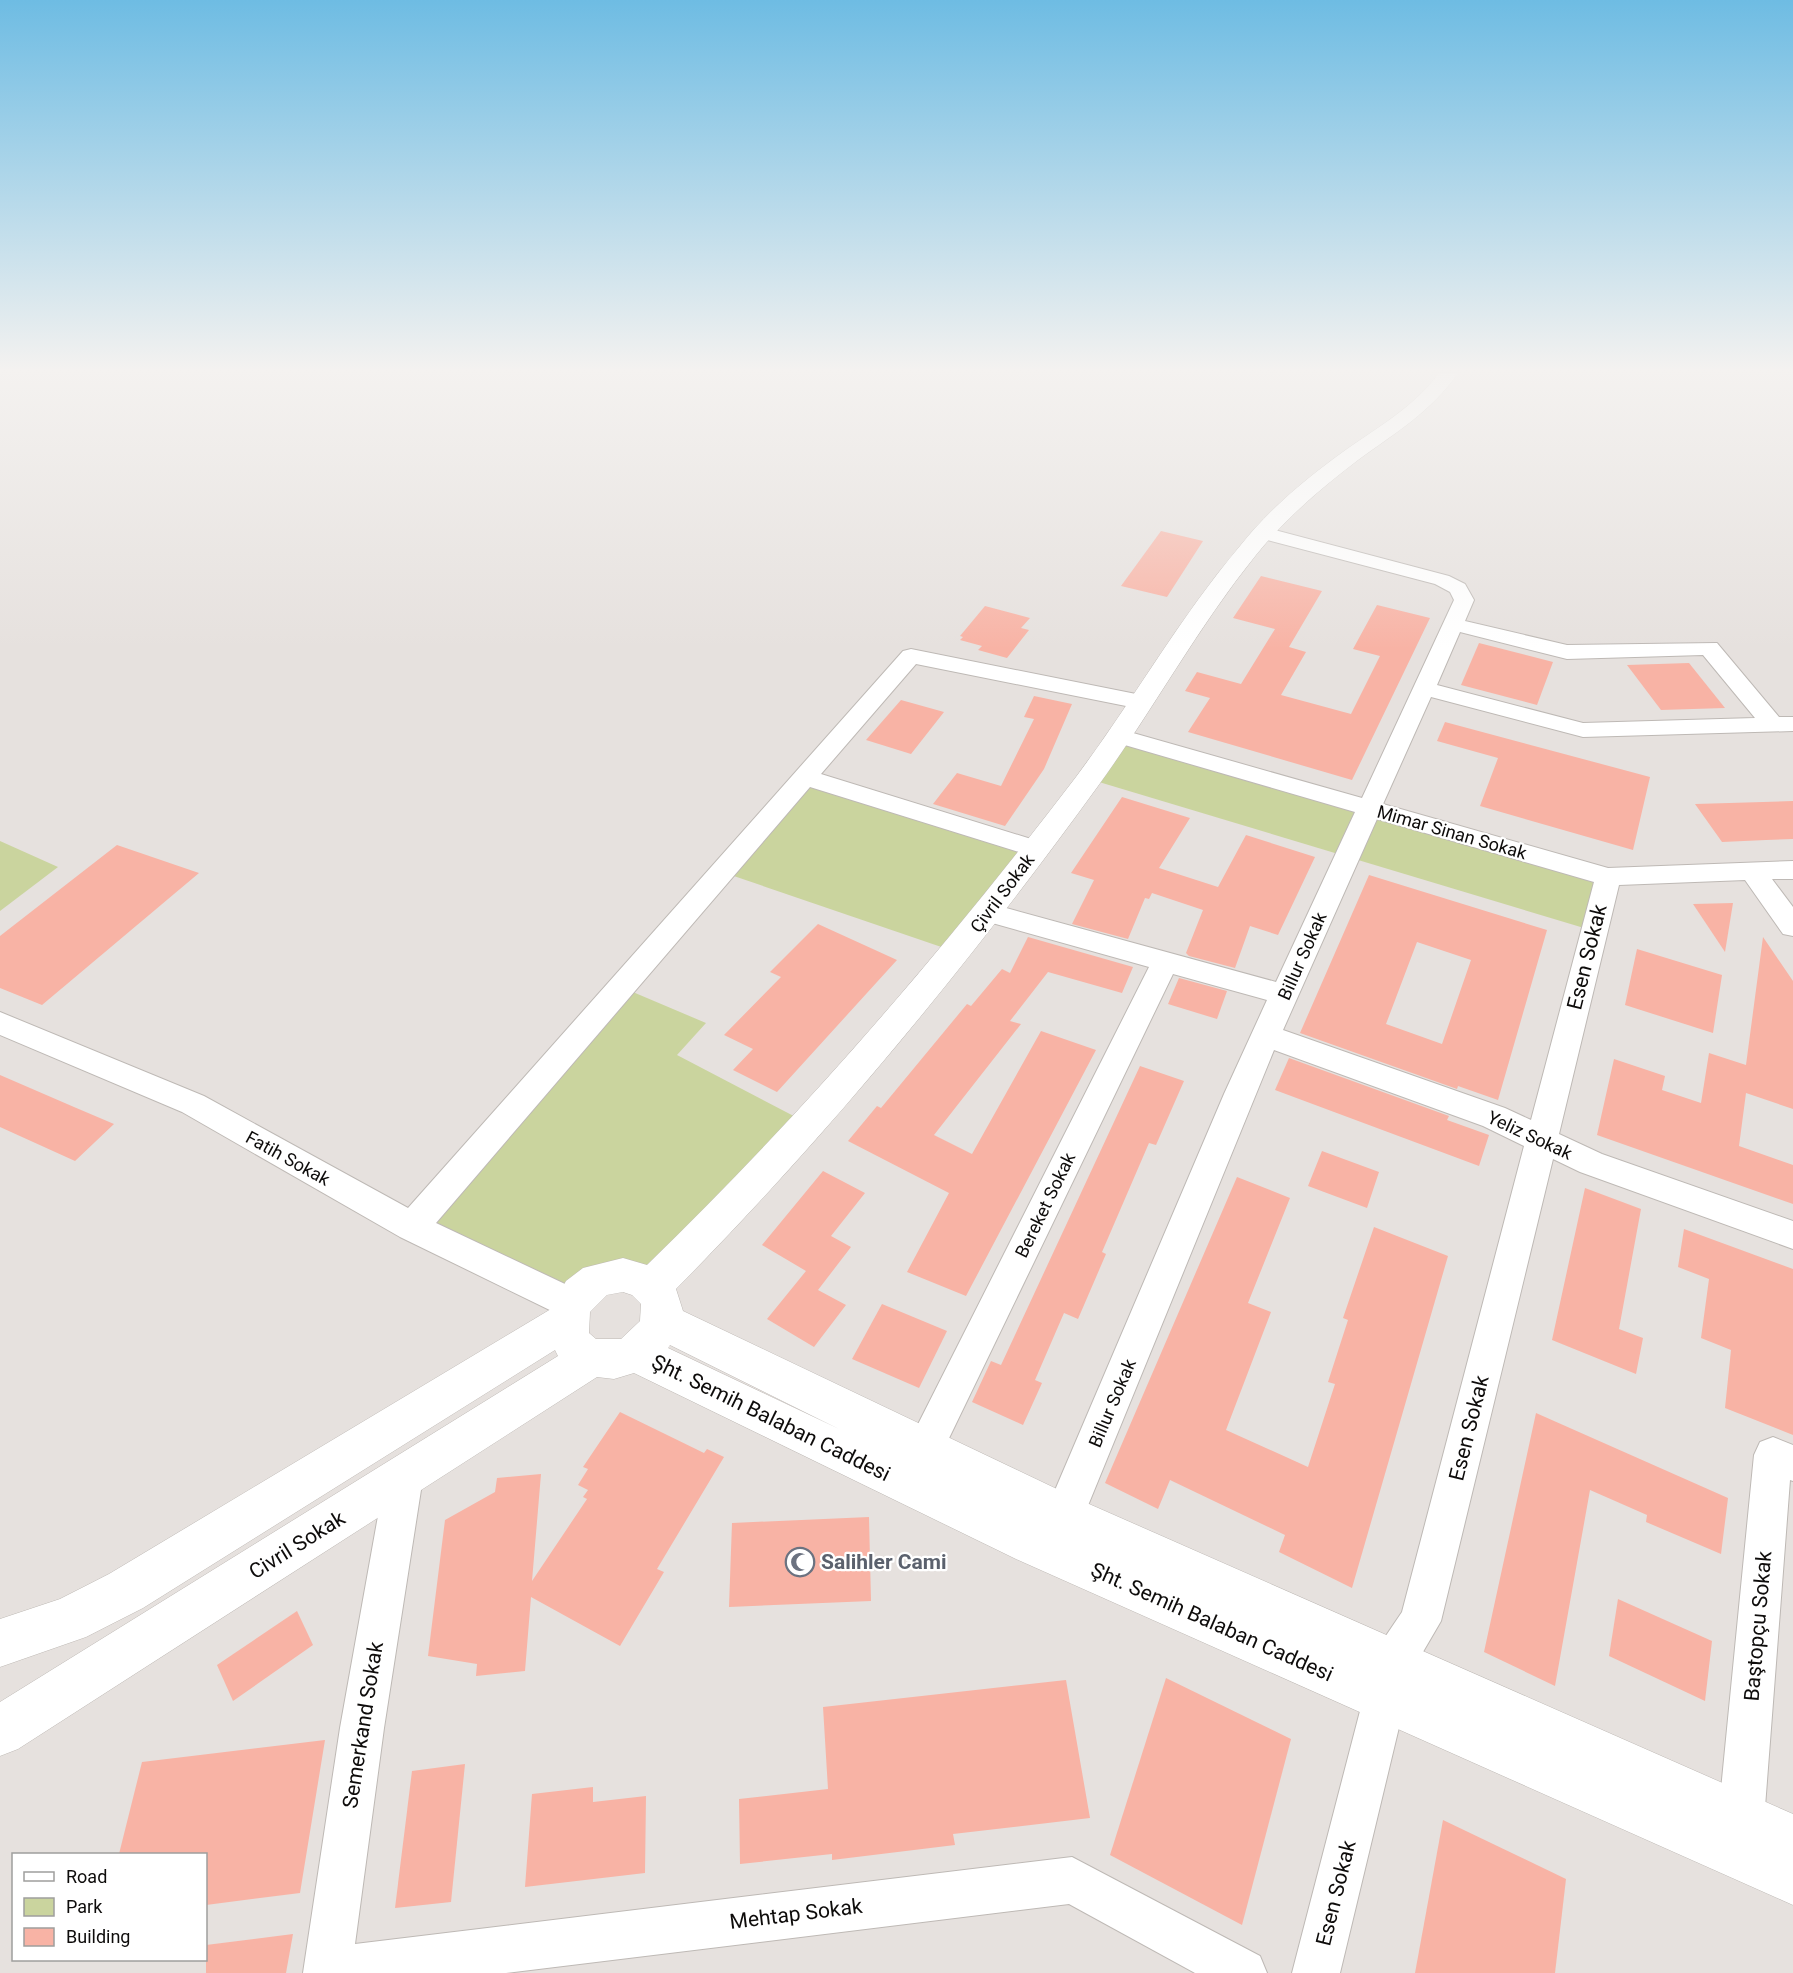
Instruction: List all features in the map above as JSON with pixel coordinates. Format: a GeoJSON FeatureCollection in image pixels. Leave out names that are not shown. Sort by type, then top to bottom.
{"type":"FeatureCollection","features":[{"type":"Feature","properties":{"kind":"street","name":"Çivril Sokak"},"geometry":{"type":"LineString","coordinates":[[636,1329],[730,1211],[810,1124],[988,912],[1119,736],[1205,608],[1263,533],[1340,465]]}},
{"type":"Feature","properties":{"kind":"street","name":"Billur Sokak"},"geometry":{"type":"LineString","coordinates":[[1064,1516],[1239,1094],[1464,597],[1450,583],[1263,533]]}},
{"type":"Feature","properties":{"kind":"street"},"geometry":{"type":"LineString","coordinates":[[1453,624],[1567,652],[1709,648],[1783,724]]}},
{"type":"Feature","properties":{"kind":"street"},"geometry":{"type":"LineString","coordinates":[[412,1227],[911,656],[1141,702]]}},
{"type":"Feature","properties":{"kind":"street"},"geometry":{"type":"LineString","coordinates":[[1423,688],[1583,730],[1783,724]]}},
{"type":"Feature","properties":{"kind":"street","name":"Mimar Sinan Sokak"},"geometry":{"type":"LineString","coordinates":[[1119,736],[1608,877],[1793,870]]}},
{"type":"Feature","properties":{"kind":"street"},"geometry":{"type":"LineString","coordinates":[[805,777],[1035,849]]}},
{"type":"Feature","properties":{"kind":"street"},"geometry":{"type":"LineString","coordinates":[[1753,872],[1793,927]]}},
{"type":"Feature","properties":{"kind":"street","name":"Esen Sokak"},"geometry":{"type":"LineString","coordinates":[[1316,1973],[1389,1680],[1420,1621],[1608,877]]}},
{"type":"Feature","properties":{"kind":"street"},"geometry":{"type":"LineString","coordinates":[[988,912],[1285,995]]}},
{"type":"Feature","properties":{"kind":"street","name":"Bereket Sokak"},"geometry":{"type":"LineString","coordinates":[[925,1448],[1165,962]]}},
{"type":"Feature","properties":{"kind":"street","name":"Fatih Sokak"},"geometry":{"type":"LineString","coordinates":[[0,1023],[193,1104],[569,1312]]}},
{"type":"Feature","properties":{"kind":"street","name":"Yeliz Sokak"},"geometry":{"type":"LineString","coordinates":[[1266,1036],[1494,1117],[1591,1163],[1793,1235]]}},
{"type":"Feature","properties":{"kind":"street"},"geometry":{"type":"LineString","coordinates":[[0,1643],[69,1620],[126,1591],[569,1312],[590,1284],[612,1276],[634,1276],[636,1329],[576,1347],[567,1330],[569,1312]]}},
{"type":"Feature","properties":{"kind":"street","name":"Şht. Semih Balaban Caddesi"},"geometry":{"type":"LineString","coordinates":[[636,1329],[925,1448],[1389,1680],[1793,1878]]}},
{"type":"Feature","properties":{"kind":"street","name":"Şht. Semih Balaban Caddesi"},"geometry":{"type":"LineString","coordinates":[[636,1329],[1032,1543],[1389,1680],[1793,1841]]}},
{"type":"Feature","properties":{"kind":"street","name":"Civril Sokak"},"geometry":{"type":"LineString","coordinates":[[0,1731],[636,1329]]}},
{"type":"Feature","properties":{"kind":"street","name":"Baştopçu Sokak"},"geometry":{"type":"LineString","coordinates":[[1741,1820],[1773,1455],[1793,1463]]}},
{"type":"Feature","properties":{"kind":"street","name":"Semerkand Sokak"},"geometry":{"type":"LineString","coordinates":[[327,1972],[362,1728],[404,1477]]}},
{"type":"Feature","properties":{"kind":"street","name":"Mehtap Sokak"},"geometry":{"type":"LineString","coordinates":[[327,1972],[1072,1880],[1243,1973]]}},
{"type":"Feature","properties":{"kind":"green space"},"geometry":{"type":"Polygon","coordinates":[[[1119,736],[1608,877],[1594,931],[1089,779],[1119,736]]]}},
{"type":"Feature","properties":{"kind":"green space"},"geometry":{"type":"Polygon","coordinates":[[[805,777],[1035,849],[956,952],[722,872],[805,777]]]}},
{"type":"Feature","properties":{"kind":"green space"},"geometry":{"type":"Polygon","coordinates":[[[0,841],[58,867],[0,911],[0,841]]]}},
{"type":"Feature","properties":{"kind":"green space"},"geometry":{"type":"Polygon","coordinates":[[[621,987],[706,1023],[677,1055],[809,1124],[652,1286],[580,1293],[412,1227],[621,987]]]}},
{"type":"Feature","properties":{"kind":"building"},"geometry":{"type":"Polygon","coordinates":[[[1161,531],[1203,541],[1167,597],[1121,586],[1161,531]]]}},
{"type":"Feature","properties":{"kind":"building"},"geometry":{"type":"Polygon","coordinates":[[[1261,576],[1322,591],[1289,647],[1306,652],[1281,695],[1351,714],[1380,656],[1353,649],[1377,605],[1430,618],[1352,780],[1188,732],[1210,698],[1185,691],[1197,672],[1241,684],[1275,629],[1233,618],[1261,576]]]}},
{"type":"Feature","properties":{"kind":"building"},"geometry":{"type":"Polygon","coordinates":[[[985,606],[1030,618],[1021,628],[1029,630],[1007,658],[978,650],[982,646],[960,640],[963,637],[960,636],[985,606]]]}},
{"type":"Feature","properties":{"kind":"building"},"geometry":{"type":"Polygon","coordinates":[[[1479,643],[1553,662],[1537,705],[1461,685],[1479,643]]]}},
{"type":"Feature","properties":{"kind":"building"},"geometry":{"type":"Polygon","coordinates":[[[1689,663],[1725,708],[1661,710],[1627,665],[1689,663]]]}},
{"type":"Feature","properties":{"kind":"building"},"geometry":{"type":"Polygon","coordinates":[[[1034,696],[1072,704],[1044,769],[1005,826],[933,804],[957,773],[1001,786],[1034,719],[1024,717],[1034,696]]]}},
{"type":"Feature","properties":{"kind":"building"},"geometry":{"type":"Polygon","coordinates":[[[901,700],[944,712],[911,754],[866,740],[901,700]]]}},
{"type":"Feature","properties":{"kind":"building"},"geometry":{"type":"Polygon","coordinates":[[[1445,722],[1650,777],[1633,850],[1480,806],[1498,758],[1437,741],[1445,722]]]}},
{"type":"Feature","properties":{"kind":"building"},"geometry":{"type":"Polygon","coordinates":[[[1122,797],[1190,818],[1159,868],[1218,887],[1246,835],[1315,857],[1278,935],[1250,926],[1235,968],[1189,956],[1186,953],[1203,910],[1152,893],[1149,899],[1145,898],[1128,939],[1072,924],[1094,880],[1071,873],[1122,797]]]}},
{"type":"Feature","properties":{"kind":"building"},"geometry":{"type":"Polygon","coordinates":[[[1793,801],[1793,839],[1722,842],[1695,804],[1793,801]]]}},
{"type":"Feature","properties":{"kind":"building"},"geometry":{"type":"Polygon","coordinates":[[[117,845],[199,873],[42,1005],[0,988],[0,936],[117,845]]]}},
{"type":"Feature","properties":{"kind":"building"},"geometry":{"type":"Polygon","coordinates":[[[1369,875],[1547,930],[1498,1100],[1458,1086],[1457,1089],[1300,1033],[1369,875]],[[1417,942],[1386,1024],[1442,1044],[1471,960],[1417,942]]]}},
{"type":"Feature","properties":{"kind":"building"},"geometry":{"type":"Polygon","coordinates":[[[1733,903],[1725,952],[1693,904],[1733,903]]]}},
{"type":"Feature","properties":{"kind":"building"},"geometry":{"type":"Polygon","coordinates":[[[818,924],[897,960],[777,1092],[733,1070],[753,1049],[724,1035],[781,977],[770,972],[818,924]]]}},
{"type":"Feature","properties":{"kind":"building"},"geometry":{"type":"Polygon","coordinates":[[[1028,937],[1133,967],[1122,993],[1048,972],[1010,1021],[1021,1024],[934,1135],[972,1154],[1041,1031],[1096,1050],[966,1296],[907,1272],[949,1193],[848,1141],[877,1106],[881,1108],[967,1004],[971,1006],[1002,969],[1010,973],[1028,937]]]}},
{"type":"Feature","properties":{"kind":"building"},"geometry":{"type":"Polygon","coordinates":[[[1763,937],[1793,981],[1793,1109],[1746,1093],[1739,1146],[1793,1165],[1793,1204],[1597,1135],[1614,1059],[1665,1076],[1662,1090],[1701,1103],[1709,1053],[1746,1065],[1763,937]]]}},
{"type":"Feature","properties":{"kind":"building"},"geometry":{"type":"Polygon","coordinates":[[[1637,949],[1722,975],[1713,1033],[1625,1005],[1637,949]]]}},
{"type":"Feature","properties":{"kind":"building"},"geometry":{"type":"Polygon","coordinates":[[[1179,978],[1227,991],[1217,1019],[1168,1004],[1179,978]]]}},
{"type":"Feature","properties":{"kind":"building"},"geometry":{"type":"Polygon","coordinates":[[[1289,1058],[1449,1116],[1447,1120],[1489,1135],[1479,1166],[1275,1090],[1289,1058]]]}},
{"type":"Feature","properties":{"kind":"building"},"geometry":{"type":"Polygon","coordinates":[[[1140,1066],[1184,1081],[1156,1145],[1149,1143],[1102,1252],[1106,1254],[1078,1319],[1064,1313],[1035,1380],[1042,1383],[1023,1425],[972,1402],[991,1361],[1001,1365],[1140,1066]]]}},
{"type":"Feature","properties":{"kind":"building"},"geometry":{"type":"Polygon","coordinates":[[[0,1075],[114,1124],[75,1161],[0,1127],[0,1075]]]}},
{"type":"Feature","properties":{"kind":"building"},"geometry":{"type":"Polygon","coordinates":[[[1322,1151],[1379,1172],[1367,1208],[1308,1186],[1322,1151]]]}},
{"type":"Feature","properties":{"kind":"building"},"geometry":{"type":"Polygon","coordinates":[[[823,1171],[865,1193],[831,1236],[851,1247],[818,1290],[846,1305],[814,1347],[767,1319],[806,1271],[762,1245],[823,1171]]]}},
{"type":"Feature","properties":{"kind":"building"},"geometry":{"type":"Polygon","coordinates":[[[1237,1177],[1290,1198],[1248,1303],[1271,1312],[1226,1430],[1308,1467],[1335,1384],[1328,1382],[1348,1320],[1343,1318],[1374,1227],[1448,1256],[1352,1588],[1279,1552],[1285,1535],[1170,1480],[1158,1509],[1105,1483],[1237,1177]]]}},
{"type":"Feature","properties":{"kind":"building"},"geometry":{"type":"Polygon","coordinates":[[[1585,1188],[1641,1209],[1619,1329],[1643,1338],[1636,1374],[1552,1340],[1585,1188]]]}},
{"type":"Feature","properties":{"kind":"building"},"geometry":{"type":"Polygon","coordinates":[[[1684,1229],[1793,1269],[1793,1435],[1725,1408],[1731,1350],[1701,1338],[1709,1279],[1678,1267],[1684,1229]]]}},
{"type":"Feature","properties":{"kind":"building"},"geometry":{"type":"Polygon","coordinates":[[[882,1304],[947,1331],[919,1388],[852,1359],[882,1304]]]}},
{"type":"Feature","properties":{"kind":"building"},"geometry":{"type":"Polygon","coordinates":[[[620,1412],[704,1453],[707,1449],[724,1457],[657,1569],[664,1572],[620,1646],[531,1597],[525,1671],[476,1676],[477,1664],[428,1656],[445,1520],[495,1492],[497,1478],[541,1474],[532,1581],[587,1499],[583,1497],[588,1490],[578,1485],[588,1469],[583,1467],[620,1412]]]}},
{"type":"Feature","properties":{"kind":"building"},"geometry":{"type":"Polygon","coordinates":[[[1536,1413],[1728,1498],[1721,1554],[1646,1522],[1647,1515],[1590,1490],[1555,1686],[1484,1652],[1536,1413]]]}},
{"type":"Feature","properties":{"kind":"building","name":"Salihler Cami"},"geometry":{"type":"Polygon","coordinates":[[[869,1517],[871,1601],[729,1607],[732,1523],[869,1517]]]}},
{"type":"Feature","properties":{"kind":"building"},"geometry":{"type":"Polygon","coordinates":[[[1618,1599],[1712,1641],[1705,1701],[1609,1656],[1618,1599]]]}},
{"type":"Feature","properties":{"kind":"building"},"geometry":{"type":"Polygon","coordinates":[[[297,1611],[313,1645],[233,1701],[217,1665],[297,1611]]]}},
{"type":"Feature","properties":{"kind":"building"},"geometry":{"type":"Polygon","coordinates":[[[1166,1678],[1291,1739],[1242,1925],[1110,1855],[1166,1678]]]}},
{"type":"Feature","properties":{"kind":"building"},"geometry":{"type":"Polygon","coordinates":[[[1066,1680],[1090,1818],[953,1834],[955,1845],[832,1860],[832,1854],[740,1864],[739,1799],[828,1789],[823,1707],[1066,1680]]]}},
{"type":"Feature","properties":{"kind":"building"},"geometry":{"type":"Polygon","coordinates":[[[325,1740],[300,1893],[207,1905],[207,1853],[119,1853],[142,1762],[325,1740]]]}},
{"type":"Feature","properties":{"kind":"building"},"geometry":{"type":"Polygon","coordinates":[[[465,1764],[451,1902],[395,1908],[412,1771],[465,1764]]]}},
{"type":"Feature","properties":{"kind":"building"},"geometry":{"type":"Polygon","coordinates":[[[593,1787],[593,1802],[646,1796],[645,1873],[525,1887],[532,1794],[593,1787]]]}},
{"type":"Feature","properties":{"kind":"building"},"geometry":{"type":"Polygon","coordinates":[[[1443,1820],[1566,1879],[1555,1973],[1415,1973],[1443,1820]]]}},
{"type":"Feature","properties":{"kind":"building"},"geometry":{"type":"Polygon","coordinates":[[[293,1934],[286,1973],[206,1973],[207,1945],[293,1934]]]}},
{"type":"Feature","properties":{"kind":"place","name":"Salihler Cami"},"geometry":{"type":"Point","coordinates":[800,1562]}}]}
